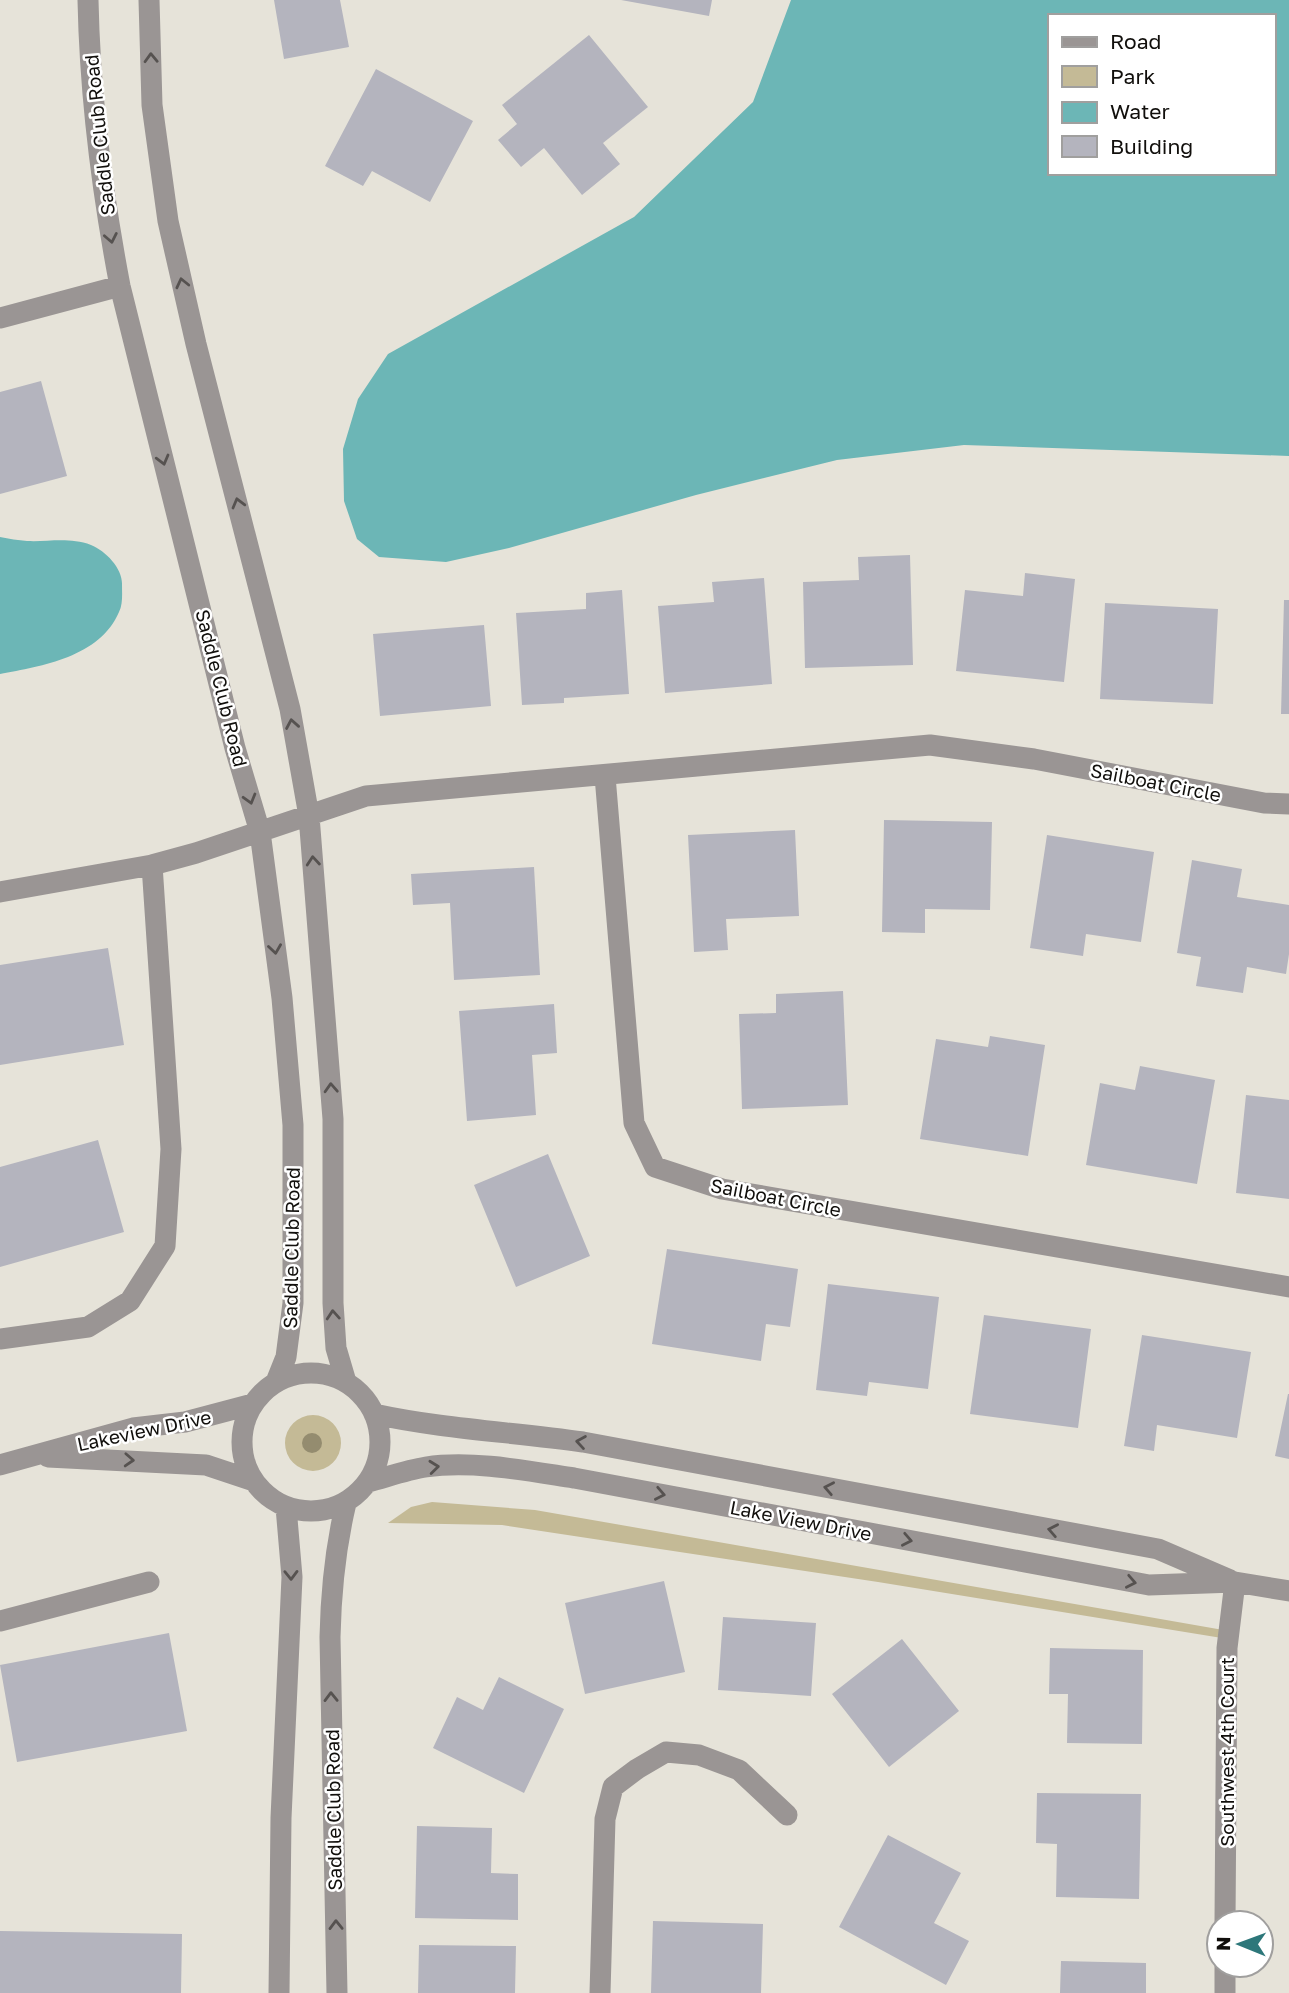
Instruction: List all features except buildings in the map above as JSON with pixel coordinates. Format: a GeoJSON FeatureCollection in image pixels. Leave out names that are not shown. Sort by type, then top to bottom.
{"type":"FeatureCollection","features":[{"type":"Feature","properties":{"kind":"street","name":"Saddle Club Road"},"geometry":{"type":"LineString","coordinates":[[88,0],[94,112],[106,212],[120,286],[235,748],[260,832],[282,998],[293,1125],[293,1303],[286,1357],[276,1382]]}},
{"type":"Feature","properties":{"kind":"street"},"geometry":{"type":"LineString","coordinates":[[149,0],[152,105],[168,221],[196,344],[289,709],[309,816],[333,1119],[332,1303],[336,1348],[346,1382]]}},
{"type":"Feature","properties":{"kind":"street"},"geometry":{"type":"LineString","coordinates":[[0,318],[120,286]]}},
{"type":"Feature","properties":{"kind":"street","name":"Sailboat Circle"},"geometry":{"type":"LineString","coordinates":[[0,892],[152,865],[366,796],[930,746],[1034,759],[1264,803],[1289,804]]}},
{"type":"Feature","properties":{"kind":"street","name":"Sailboat Circle"},"geometry":{"type":"LineString","coordinates":[[605,776],[634,1123],[655,1167],[722,1189],[1289,1287]]}},
{"type":"Feature","properties":{"kind":"street"},"geometry":{"type":"LineString","coordinates":[[0,1339],[88,1326],[130,1301],[165,1247],[171,1149],[152,865]]}},
{"type":"Feature","properties":{"kind":"street"},"geometry":{"type":"LineString","coordinates":[[299,1373],[323,1374],[346,1382],[358,1390],[374,1414],[380,1437],[378,1461],[368,1482],[346,1503],[327,1511],[306,1512],[286,1507],[270,1498],[254,1481],[243,1456],[243,1429],[253,1404],[263,1391],[276,1382],[299,1373]]}},
{"type":"Feature","properties":{"kind":"street","name":"Lakeview Drive"},"geometry":{"type":"LineString","coordinates":[[0,1465],[133,1428],[185,1422],[253,1404]]}},
{"type":"Feature","properties":{"kind":"street","name":"Lake View Drive"},"geometry":{"type":"LineString","coordinates":[[374,1414],[449,1428],[583,1442],[1158,1549],[1235,1582]]}},
{"type":"Feature","properties":{"kind":"street","name":"Lakeview Drive"},"geometry":{"type":"LineString","coordinates":[[36,1456],[206,1465],[254,1481]]}},
{"type":"Feature","properties":{"kind":"street","name":"Lake View Drive"},"geometry":{"type":"LineString","coordinates":[[368,1482],[426,1467],[511,1469],[574,1478],[1149,1585],[1235,1582],[1289,1591]]}},
{"type":"Feature","properties":{"kind":"street","name":"Saddle Club Road"},"geometry":{"type":"LineString","coordinates":[[337,1993],[330,1626],[331,1581],[346,1503]]}},
{"type":"Feature","properties":{"kind":"street"},"geometry":{"type":"LineString","coordinates":[[279,1993],[281,1818],[292,1577],[286,1507]]}},
{"type":"Feature","properties":{"kind":"street"},"geometry":{"type":"LineString","coordinates":[[0,1621],[149,1582]]}},
{"type":"Feature","properties":{"kind":"street","name":"Southwest 4th Court"},"geometry":{"type":"LineString","coordinates":[[1225,1909],[1227,1648],[1235,1582]]}},
{"type":"Feature","properties":{"kind":"street"},"geometry":{"type":"LineString","coordinates":[[600,1993],[605,1819],[613,1787],[666,1752],[699,1755],[738,1770],[787,1815]]}},
{"type":"Feature","properties":{"kind":"green space"},"geometry":{"type":"Polygon","coordinates":[[[313,1415],[324,1417],[333,1423],[339,1432],[339,1454],[333,1463],[324,1469],[313,1471],[302,1469],[293,1463],[287,1454],[285,1443],[287,1432],[293,1423],[302,1417],[313,1415]]]}},
{"type":"Feature","properties":{"kind":"green space"},"geometry":{"type":"Polygon","coordinates":[[[432,1502],[535,1510],[1229,1631],[1228,1639],[502,1525],[388,1523],[411,1507],[432,1502]]]}},
{"type":"Feature","properties":{"kind":"water"},"geometry":{"type":"Polygon","coordinates":[[[791,0],[1289,0],[1289,456],[964,445],[837,460],[696,495],[509,548],[446,562],[379,557],[357,539],[344,501],[343,449],[358,399],[388,354],[634,217],[753,102],[791,0]]]}},
{"type":"Feature","properties":{"kind":"water"},"geometry":{"type":"Polygon","coordinates":[[[0,537],[27,541],[75,541],[91,545],[113,561],[122,579],[121,606],[110,627],[98,640],[51,663],[0,674],[0,537]]]}}]}
